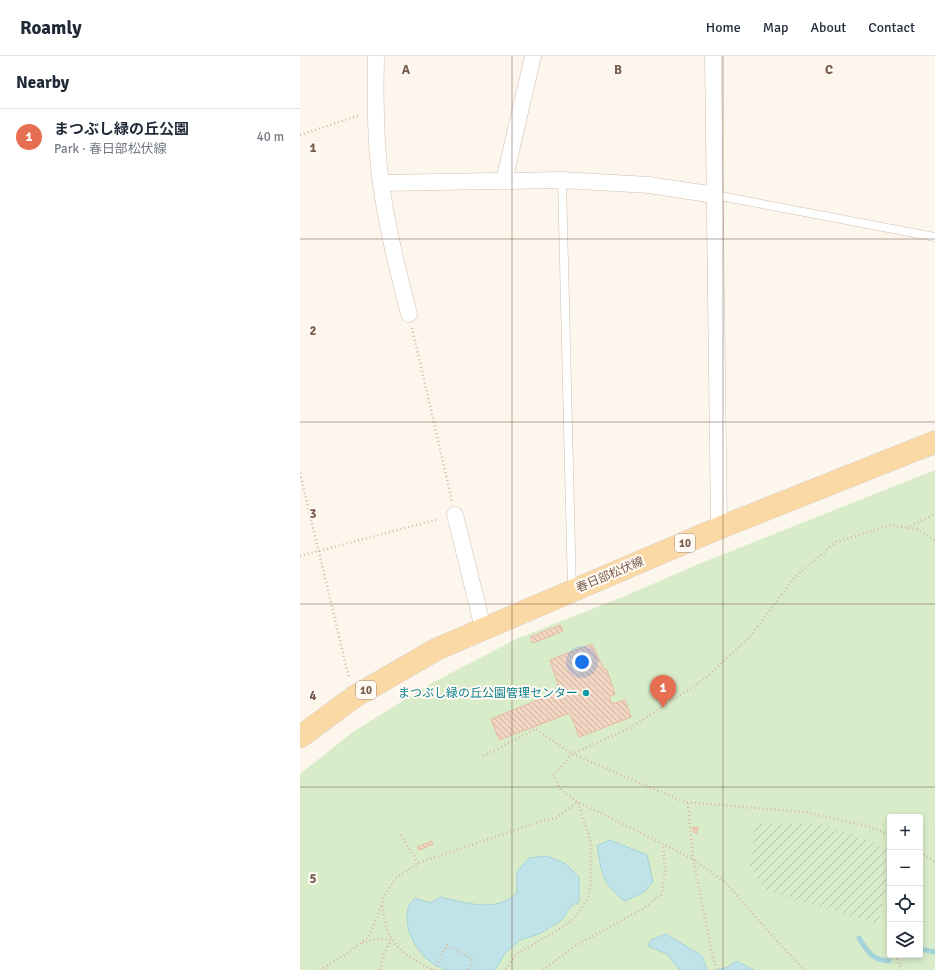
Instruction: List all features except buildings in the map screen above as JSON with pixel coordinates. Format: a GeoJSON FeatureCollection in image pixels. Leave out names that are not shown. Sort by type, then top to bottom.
{"type":"FeatureCollection","features":[{"type":"Feature","properties":{"kind":"main road","name":"春日部松伏線"},"geometry":{"type":"LineString","coordinates":[[300,737],[354,698],[432,652],[483,628],[720,528],[935,442]]}},
{"type":"Feature","properties":{"kind":"street"},"geometry":{"type":"LineString","coordinates":[[376,56],[375,110],[381,183],[395,262],[409,314]]}},
{"type":"Feature","properties":{"kind":"street"},"geometry":{"type":"LineString","coordinates":[[504,181],[533,56]]}},
{"type":"Feature","properties":{"kind":"street"},"geometry":{"type":"LineString","coordinates":[[713,56],[720,528]]}},
{"type":"Feature","properties":{"kind":"street"},"geometry":{"type":"LineString","coordinates":[[381,183],[562,180],[649,185],[715,196]]}},
{"type":"Feature","properties":{"kind":"street"},"geometry":{"type":"LineString","coordinates":[[455,515],[483,628]]}},
{"type":"Feature","properties":{"kind":"lane"},"geometry":{"type":"LineString","coordinates":[[562,180],[572,591]]}},
{"type":"Feature","properties":{"kind":"lane"},"geometry":{"type":"LineString","coordinates":[[715,196],[935,238]]}},
{"type":"Feature","properties":{"kind":"path"},"geometry":{"type":"LineString","coordinates":[[300,135],[375,110]]}},
{"type":"Feature","properties":{"kind":"path"},"geometry":{"type":"LineString","coordinates":[[300,556],[455,515],[425,377],[409,314]]}},
{"type":"Feature","properties":{"kind":"path"},"geometry":{"type":"LineString","coordinates":[[300,473],[354,698]]}},
{"type":"Feature","properties":{"kind":"path"},"geometry":{"type":"LineString","coordinates":[[907,528],[935,514]]}},
{"type":"Feature","properties":{"kind":"path"},"geometry":{"type":"LineString","coordinates":[[805,970],[774,938],[727,884],[693,859],[578,802],[561,790],[553,776],[572,754],[630,728],[705,679],[750,637],[795,577],[836,542],[891,525],[919,530],[935,541]]}},
{"type":"Feature","properties":{"kind":"path"},"geometry":{"type":"LineString","coordinates":[[483,756],[536,729],[572,754],[688,803],[806,812],[870,827],[887,834]]}},
{"type":"Feature","properties":{"kind":"path"},"geometry":{"type":"LineString","coordinates":[[320,970],[368,937],[382,904],[396,878],[418,863],[542,821],[556,818],[578,802]]}},
{"type":"Feature","properties":{"kind":"path"},"geometry":{"type":"LineString","coordinates":[[505,970],[516,954],[556,932],[574,919],[588,898],[591,881],[591,843],[578,802]]}},
{"type":"Feature","properties":{"kind":"path"},"geometry":{"type":"LineString","coordinates":[[688,803],[693,859],[714,962],[717,970]]}},
{"type":"Feature","properties":{"kind":"path"},"geometry":{"type":"LineString","coordinates":[[401,835],[418,863]]}},
{"type":"Feature","properties":{"kind":"path"},"geometry":{"type":"LineString","coordinates":[[543,970],[575,946],[642,909],[662,894],[666,873],[663,844]]}},
{"type":"Feature","properties":{"kind":"path"},"geometry":{"type":"LineString","coordinates":[[923,855],[935,862]]}},
{"type":"Feature","properties":{"kind":"path"},"geometry":{"type":"LineString","coordinates":[[382,904],[384,923],[391,940],[410,958],[433,970],[447,945],[473,959],[468,970]]}},
{"type":"Feature","properties":{"kind":"path"},"geometry":{"type":"LineString","coordinates":[[361,943],[376,939],[391,940]]}},
{"type":"Feature","properties":{"kind":"path"},"geometry":{"type":"LineString","coordinates":[[380,970],[384,954],[391,940]]}},
{"type":"Feature","properties":{"kind":"path"},"geometry":{"type":"LineString","coordinates":[[896,958],[902,970]]}},
{"type":"Feature","properties":{"kind":"green space"},"geometry":{"type":"Polygon","coordinates":[[[935,470],[935,970],[300,970],[300,774],[353,732],[430,684],[516,639],[625,596],[701,563],[935,470]]]}},
{"type":"Feature","properties":{"kind":"green space"},"geometry":{"type":"Polygon","coordinates":[[[755,823],[822,824],[887,847],[887,886],[878,924],[764,890],[750,866],[755,823]]]}},
{"type":"Feature","properties":{"kind":"water"},"geometry":{"type":"Polygon","coordinates":[[[610,840],[647,855],[653,882],[644,892],[625,901],[611,889],[602,871],[597,846],[610,840]]]}},
{"type":"Feature","properties":{"kind":"water"},"geometry":{"type":"Polygon","coordinates":[[[547,856],[566,864],[579,877],[579,902],[571,906],[562,920],[539,934],[520,940],[505,953],[495,970],[448,970],[430,962],[416,946],[408,928],[407,918],[408,908],[415,898],[430,903],[441,897],[470,904],[490,905],[500,903],[517,893],[517,872],[529,858],[547,856]]]}},
{"type":"Feature","properties":{"kind":"water"},"geometry":{"type":"Polygon","coordinates":[[[666,934],[702,956],[707,970],[680,970],[667,954],[648,946],[651,940],[666,934]]]}},
{"type":"Feature","properties":{"kind":"water"},"geometry":{"type":"Polygon","coordinates":[[[736,961],[754,970],[717,970],[728,967],[736,961]]]}},
{"type":"Feature","properties":{"kind":"waterway"},"geometry":{"type":"LineString","coordinates":[[859,938],[874,957],[889,961]]}},
{"type":"Feature","properties":{"kind":"waterway"},"geometry":{"type":"LineString","coordinates":[[923,950],[935,952]]}},
{"type":"Feature","properties":{"kind":"place","name":"まつぶし緑の丘公園管理センター"},"geometry":{"type":"Point","coordinates":[586,693]}},
{"type":"Feature","properties":{"kind":"place","name":"まつぶし緑の丘公園"},"geometry":{"type":"Point","coordinates":[663,708]}}]}
